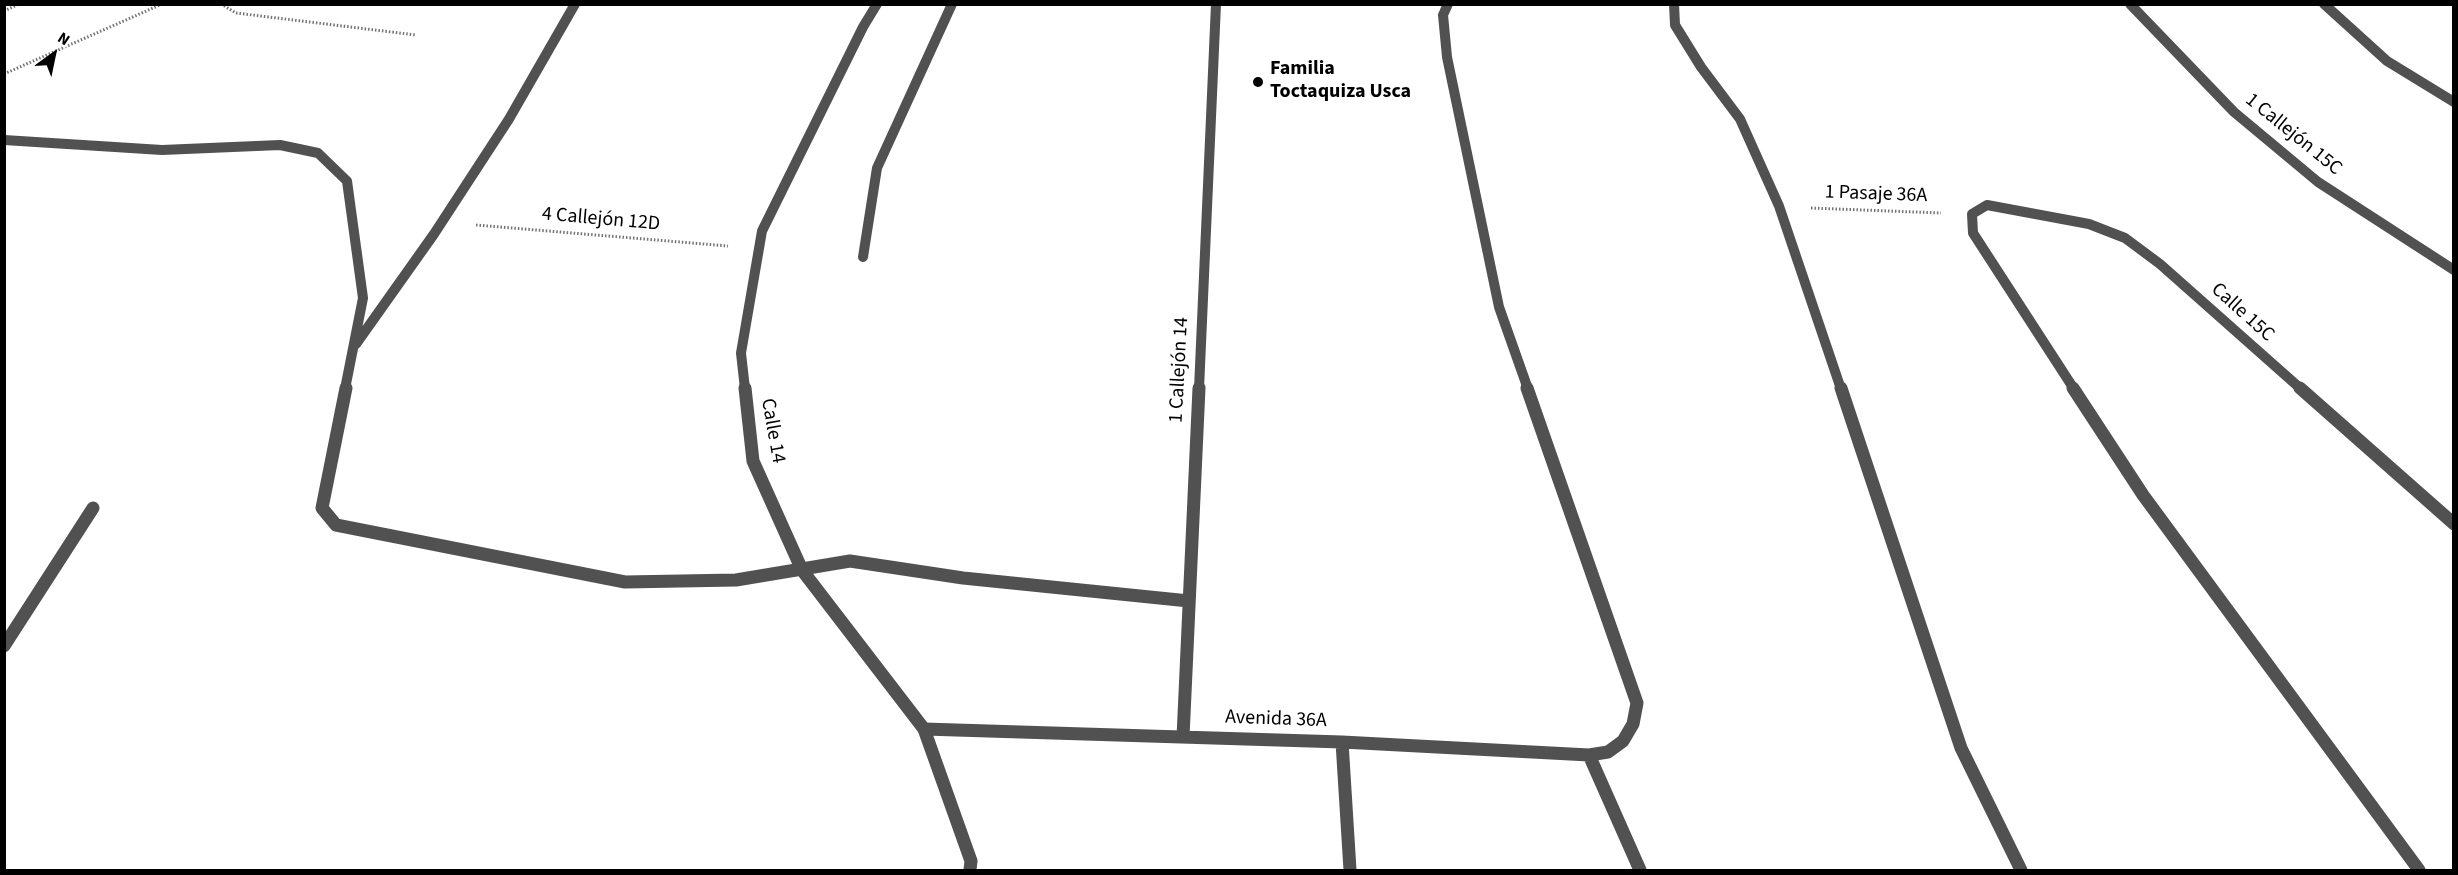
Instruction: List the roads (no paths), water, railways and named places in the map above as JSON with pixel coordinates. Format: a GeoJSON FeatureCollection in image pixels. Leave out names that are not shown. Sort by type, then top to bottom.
{"type":"FeatureCollection","features":[{"type":"Feature","properties":{"kind":"street"},"geometry":{"type":"LineString","coordinates":[[354,348],[441,223],[509,119],[575,4]]}},
{"type":"Feature","properties":{"kind":"street","name":"Calle 14"},"geometry":{"type":"LineString","coordinates":[[877,4],[863,27],[762,231],[741,353],[753,461],[802,570],[924,729],[971,861],[970,870]]}},
{"type":"Feature","properties":{"kind":"street"},"geometry":{"type":"LineString","coordinates":[[863,257],[877,168],[952,4]]}},
{"type":"Feature","properties":{"kind":"street","name":"1 Callejón 14"},"geometry":{"type":"LineString","coordinates":[[1183,737],[1216,4]]}},
{"type":"Feature","properties":{"kind":"street","name":"Avenida 36A"},"geometry":{"type":"LineString","coordinates":[[924,729],[1342,742],[1589,755],[1608,752],[1623,741],[1633,723],[1637,703],[1499,306],[1447,57],[1443,15],[1448,4]]}},
{"type":"Feature","properties":{"kind":"street"},"geometry":{"type":"LineString","coordinates":[[1674,4],[1675,25],[1701,68],[1740,119],[1779,206],[1961,748],[2021,870]]}},
{"type":"Feature","properties":{"kind":"street","name":"1 Callejón 15C"},"geometry":{"type":"LineString","coordinates":[[2130,4],[2234,112],[2318,182],[2454,270]]}},
{"type":"Feature","properties":{"kind":"street"},"geometry":{"type":"LineString","coordinates":[[2324,4],[2387,61],[2454,102]]}},
{"type":"Feature","properties":{"kind":"street"},"geometry":{"type":"LineString","coordinates":[[4,140],[162,150],[280,145],[318,153],[347,181],[363,298],[322,507],[336,525],[625,582],[736,580],[850,561],[963,578],[1189,601]]}},
{"type":"Feature","properties":{"kind":"street","name":"Calle 15C"},"geometry":{"type":"LineString","coordinates":[[2419,870],[2143,495],[1973,233],[1972,214],[1987,205],[2089,224],[2125,238],[2160,264],[2454,524]]}},
{"type":"Feature","properties":{"kind":"street"},"geometry":{"type":"LineString","coordinates":[[4,646],[93,508]]}},
{"type":"Feature","properties":{"kind":"street"},"geometry":{"type":"LineString","coordinates":[[1342,742],[1350,870]]}},
{"type":"Feature","properties":{"kind":"street"},"geometry":{"type":"LineString","coordinates":[[1589,755],[1640,870]]}},
{"type":"Feature","properties":{"kind":"place","name":"Familia Toctaquiza Usca"},"geometry":{"type":"Point","coordinates":[1258,82]}}]}
